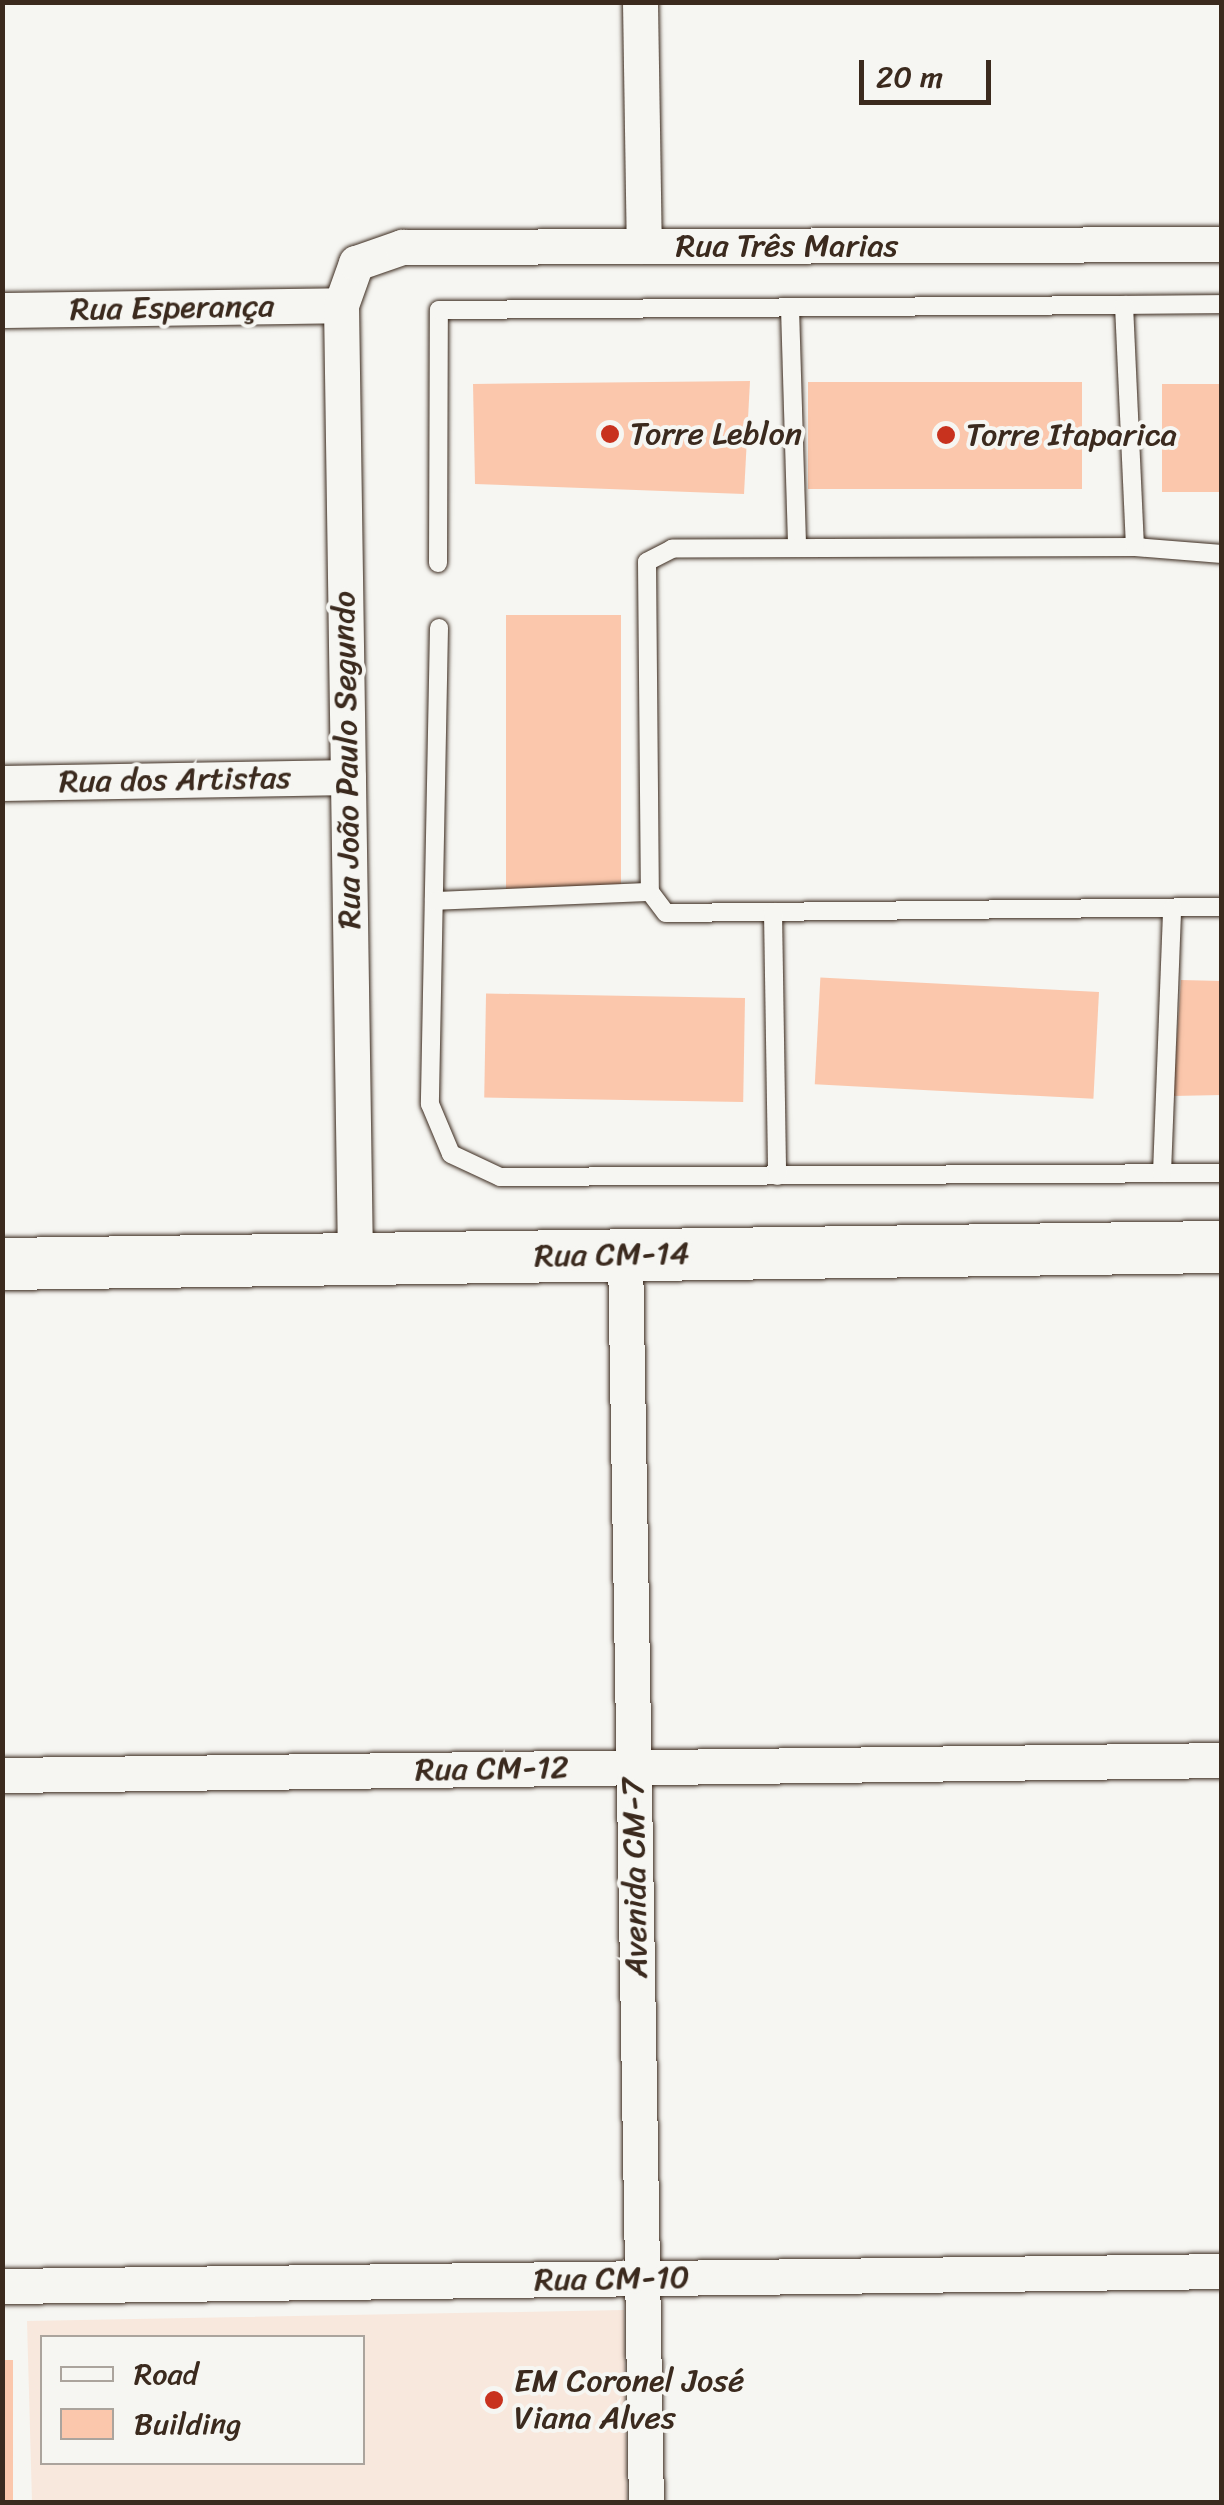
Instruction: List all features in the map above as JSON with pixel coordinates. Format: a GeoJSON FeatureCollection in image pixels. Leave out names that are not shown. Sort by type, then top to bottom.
{"type":"FeatureCollection","features":[{"type":"Feature","properties":{"kind":"street"},"geometry":{"type":"LineString","coordinates":[[640,2],[644,246]]}},
{"type":"Feature","properties":{"kind":"street","name":"Rua Três Marias"},"geometry":{"type":"LineString","coordinates":[[356,263],[402,247],[1222,244]]}},
{"type":"Feature","properties":{"kind":"street","name":"Rua João Paulo Segundo"},"geometry":{"type":"LineString","coordinates":[[355,1259],[340,305],[356,263]]}},
{"type":"Feature","properties":{"kind":"street","name":"Rua Esperança"},"geometry":{"type":"LineString","coordinates":[[2,310],[340,305]]}},
{"type":"Feature","properties":{"kind":"street","name":"Rua dos Artistas"},"geometry":{"type":"LineString","coordinates":[[2,783],[348,777]]}},
{"type":"Feature","properties":{"kind":"street","name":"Rua CM-14"},"geometry":{"type":"LineString","coordinates":[[2,1264],[1222,1247]]}},
{"type":"Feature","properties":{"kind":"street","name":"Avenida CM-7"},"geometry":{"type":"LineString","coordinates":[[625,1254],[646,2502]]}},
{"type":"Feature","properties":{"kind":"street","name":"Rua CM-12"},"geometry":{"type":"LineString","coordinates":[[2,1775],[1222,1760]]}},
{"type":"Feature","properties":{"kind":"street","name":"Rua CM-10"},"geometry":{"type":"LineString","coordinates":[[2,2286],[1222,2271]]}},
{"type":"Feature","properties":{"kind":"lane"},"geometry":{"type":"LineString","coordinates":[[438,563],[440,310],[1222,304]]}},
{"type":"Feature","properties":{"kind":"lane"},"geometry":{"type":"LineString","coordinates":[[1124,305],[1136,547]]}},
{"type":"Feature","properties":{"kind":"lane"},"geometry":{"type":"LineString","coordinates":[[790,308],[797,548]]}},
{"type":"Feature","properties":{"kind":"lane"},"geometry":{"type":"LineString","coordinates":[[1222,554],[1136,547],[672,549],[647,562],[650,892],[666,913],[1222,907]]}},
{"type":"Feature","properties":{"kind":"lane"},"geometry":{"type":"LineString","coordinates":[[439,628],[430,1104],[451,1154],[500,1177],[1222,1173]]}},
{"type":"Feature","properties":{"kind":"lane"},"geometry":{"type":"LineString","coordinates":[[434,901],[650,892]]}},
{"type":"Feature","properties":{"kind":"lane"},"geometry":{"type":"LineString","coordinates":[[1162,1174],[1172,908]]}},
{"type":"Feature","properties":{"kind":"lane"},"geometry":{"type":"LineString","coordinates":[[772,912],[776,1176]]}},
{"type":"Feature","properties":{"kind":"shaded area","name":"EM Coronel José Viana Alves"},"geometry":{"type":"Polygon","coordinates":[[[624,2310],[627,2502],[32,2502],[27,2321],[624,2310]]]}},
{"type":"Feature","properties":{"kind":"building","name":"Torre Leblon"},"geometry":{"type":"Polygon","coordinates":[[[750,381],[744,494],[475,484],[473,384],[750,381]]]}},
{"type":"Feature","properties":{"kind":"building","name":"Torre Itaparica"},"geometry":{"type":"Polygon","coordinates":[[[808,382],[1082,382],[1082,489],[808,489],[808,382]]]}},
{"type":"Feature","properties":{"kind":"building"},"geometry":{"type":"Polygon","coordinates":[[[1162,384],[1222,384],[1222,492],[1162,492],[1162,384]]]}},
{"type":"Feature","properties":{"kind":"building"},"geometry":{"type":"Polygon","coordinates":[[[506,615],[621,615],[621,889],[506,889],[506,615]]]}},
{"type":"Feature","properties":{"kind":"building"},"geometry":{"type":"Polygon","coordinates":[[[820,977],[1099,992],[1093,1099],[815,1084],[820,977]]]}},
{"type":"Feature","properties":{"kind":"building"},"geometry":{"type":"Polygon","coordinates":[[[1181,980],[1222,981],[1222,1095],[1173,1096],[1181,980]]]}},
{"type":"Feature","properties":{"kind":"building"},"geometry":{"type":"Polygon","coordinates":[[[486,993],[745,998],[743,1102],[484,1097],[486,993]]]}},
{"type":"Feature","properties":{"kind":"building"},"geometry":{"type":"Polygon","coordinates":[[[2,2360],[13,2360],[13,2502],[2,2502],[2,2360]]]}},
{"type":"Feature","properties":{"kind":"place","name":"Torre Leblon"},"geometry":{"type":"Point","coordinates":[610,434]}},
{"type":"Feature","properties":{"kind":"place","name":"Torre Itaparica"},"geometry":{"type":"Point","coordinates":[946,435]}},
{"type":"Feature","properties":{"kind":"place","name":"EM Coronel José Viana Alves"},"geometry":{"type":"Point","coordinates":[494,2400]}}]}
